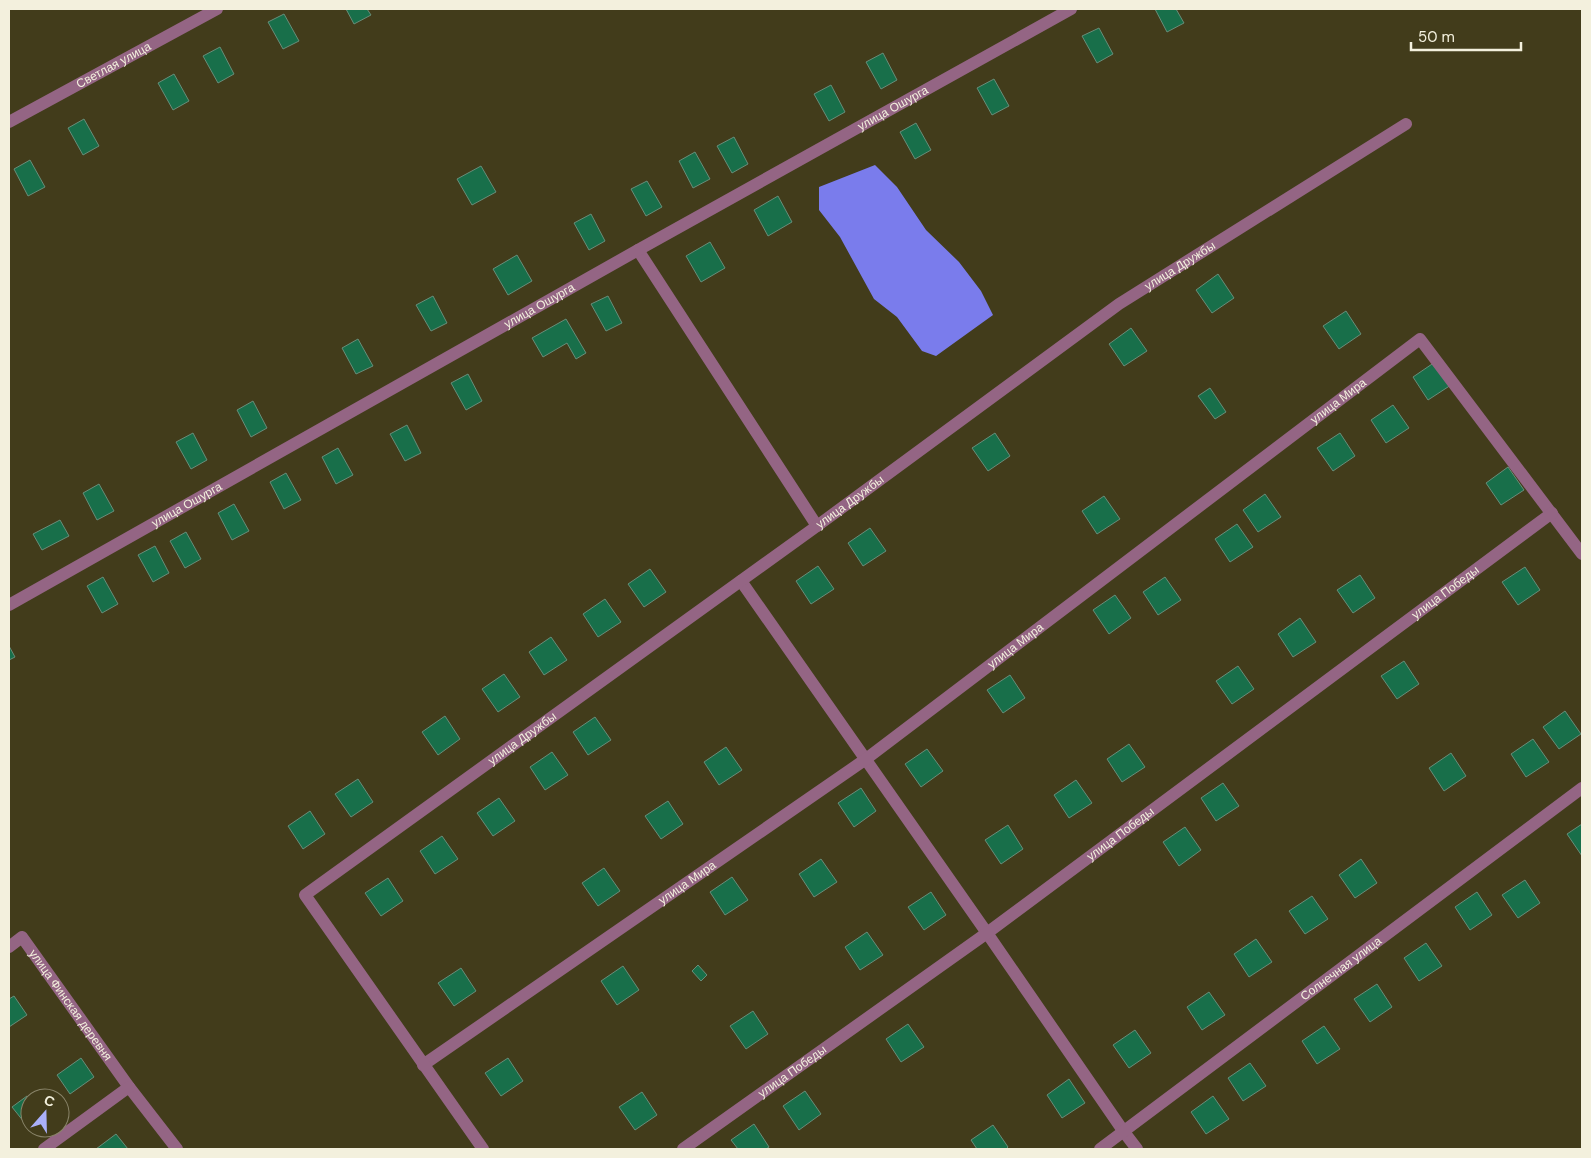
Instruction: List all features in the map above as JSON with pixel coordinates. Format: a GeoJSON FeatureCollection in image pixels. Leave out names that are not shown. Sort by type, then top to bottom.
{"type":"FeatureCollection","features":[{"type":"Feature","properties":{"kind":"street","name":"Светлая улица"},"geometry":{"type":"LineString","coordinates":[[9,122],[217,9]]}},
{"type":"Feature","properties":{"kind":"street","name":"улица Ошурга"},"geometry":{"type":"LineString","coordinates":[[9,605],[638,250],[1071,9]]}},
{"type":"Feature","properties":{"kind":"street","name":"улица Дружбы"},"geometry":{"type":"LineString","coordinates":[[423,1065],[304,895],[818,526],[1119,304],[1406,124]]}},
{"type":"Feature","properties":{"kind":"street"},"geometry":{"type":"LineString","coordinates":[[638,250],[818,526]]}},
{"type":"Feature","properties":{"kind":"street","name":"улица Мира"},"geometry":{"type":"LineString","coordinates":[[423,1065],[866,759],[1420,339],[1552,513]]}},
{"type":"Feature","properties":{"kind":"street"},"geometry":{"type":"LineString","coordinates":[[1552,513],[1582,554]]}},
{"type":"Feature","properties":{"kind":"street","name":"улица Победы"},"geometry":{"type":"LineString","coordinates":[[684,1149],[987,933],[1552,513]]}},
{"type":"Feature","properties":{"kind":"street"},"geometry":{"type":"LineString","coordinates":[[741,581],[1124,1132],[1138,1149]]}},
{"type":"Feature","properties":{"kind":"street","name":"Солнечная улица"},"geometry":{"type":"LineString","coordinates":[[1100,1149],[1582,788]]}},
{"type":"Feature","properties":{"kind":"street","name":"улица Финская деревня"},"geometry":{"type":"LineString","coordinates":[[9,947],[22,937],[129,1087],[177,1149]]}},
{"type":"Feature","properties":{"kind":"street"},"geometry":{"type":"LineString","coordinates":[[423,1065],[482,1149]]}},
{"type":"Feature","properties":{"kind":"street"},"geometry":{"type":"LineString","coordinates":[[44,1149],[129,1087]]}},
{"type":"Feature","properties":{"kind":"shaded area"},"geometry":{"type":"Polygon","coordinates":[[[875,165],[897,187],[926,230],[959,262],[981,291],[993,315],[936,356],[922,351],[897,317],[874,299],[840,237],[819,210],[819,187],[875,165]]]}},
{"type":"Feature","properties":{"kind":"building"},"geometry":{"type":"Polygon","coordinates":[[[346,9],[367,9],[371,15],[354,24],[346,9]]]}},
{"type":"Feature","properties":{"kind":"building"},"geometry":{"type":"Polygon","coordinates":[[[1155,9],[1176,9],[1184,23],[1167,32],[1155,9]]]}},
{"type":"Feature","properties":{"kind":"building"},"geometry":{"type":"Polygon","coordinates":[[[284,14],[299,41],[283,49],[268,22],[284,14]]]}},
{"type":"Feature","properties":{"kind":"building"},"geometry":{"type":"Polygon","coordinates":[[[1099,28],[1113,54],[1097,63],[1082,36],[1099,28]]]}},
{"type":"Feature","properties":{"kind":"building"},"geometry":{"type":"Polygon","coordinates":[[[220,47],[234,74],[218,83],[203,56],[220,47]]]}},
{"type":"Feature","properties":{"kind":"building"},"geometry":{"type":"Polygon","coordinates":[[[883,53],[897,80],[881,89],[866,62],[883,53]]]}},
{"type":"Feature","properties":{"kind":"building"},"geometry":{"type":"Polygon","coordinates":[[[174,74],[189,101],[173,110],[158,83],[174,74]]]}},
{"type":"Feature","properties":{"kind":"building"},"geometry":{"type":"Polygon","coordinates":[[[994,79],[1009,106],[992,115],[977,88],[994,79]]]}},
{"type":"Feature","properties":{"kind":"building"},"geometry":{"type":"Polygon","coordinates":[[[831,85],[845,112],[829,121],[814,94],[831,85]]]}},
{"type":"Feature","properties":{"kind":"building"},"geometry":{"type":"Polygon","coordinates":[[[84,119],[99,146],[83,155],[68,128],[84,119]]]}},
{"type":"Feature","properties":{"kind":"building"},"geometry":{"type":"Polygon","coordinates":[[[916,123],[931,150],[915,159],[900,132],[916,123]]]}},
{"type":"Feature","properties":{"kind":"building"},"geometry":{"type":"Polygon","coordinates":[[[734,137],[748,164],[732,173],[717,146],[734,137]]]}},
{"type":"Feature","properties":{"kind":"building"},"geometry":{"type":"Polygon","coordinates":[[[695,152],[710,179],[693,188],[679,161],[695,152]]]}},
{"type":"Feature","properties":{"kind":"building"},"geometry":{"type":"Polygon","coordinates":[[[30,160],[45,187],[28,196],[14,169],[30,160]]]}},
{"type":"Feature","properties":{"kind":"building"},"geometry":{"type":"Polygon","coordinates":[[[481,166],[496,192],[472,205],[457,179],[481,166]]]}},
{"type":"Feature","properties":{"kind":"building"},"geometry":{"type":"Polygon","coordinates":[[[647,181],[662,207],[646,216],[631,189],[647,181]]]}},
{"type":"Feature","properties":{"kind":"building"},"geometry":{"type":"Polygon","coordinates":[[[778,196],[792,222],[768,236],[754,210],[778,196]]]}},
{"type":"Feature","properties":{"kind":"building"},"geometry":{"type":"Polygon","coordinates":[[[591,214],[605,241],[589,250],[574,223],[591,214]]]}},
{"type":"Feature","properties":{"kind":"building"},"geometry":{"type":"Polygon","coordinates":[[[710,242],[725,268],[701,282],[686,256],[710,242]]]}},
{"type":"Feature","properties":{"kind":"building"},"geometry":{"type":"Polygon","coordinates":[[[517,255],[532,281],[508,295],[493,269],[517,255]]]}},
{"type":"Feature","properties":{"kind":"building"},"geometry":{"type":"Polygon","coordinates":[[[1218,274],[1234,298],[1212,313],[1196,290],[1218,274]]]}},
{"type":"Feature","properties":{"kind":"building"},"geometry":{"type":"Polygon","coordinates":[[[433,296],[447,323],[431,331],[416,305],[433,296]]]}},
{"type":"Feature","properties":{"kind":"building"},"geometry":{"type":"Polygon","coordinates":[[[608,296],[622,323],[606,331],[591,304],[608,296]]]}},
{"type":"Feature","properties":{"kind":"building"},"geometry":{"type":"Polygon","coordinates":[[[1346,311],[1361,334],[1339,349],[1323,326],[1346,311]]]}},
{"type":"Feature","properties":{"kind":"building"},"geometry":{"type":"Polygon","coordinates":[[[566,319],[586,353],[576,359],[567,343],[543,357],[532,338],[566,319]]]}},
{"type":"Feature","properties":{"kind":"building"},"geometry":{"type":"Polygon","coordinates":[[[1131,328],[1147,351],[1124,366],[1109,344],[1131,328]]]}},
{"type":"Feature","properties":{"kind":"building"},"geometry":{"type":"Polygon","coordinates":[[[358,339],[373,366],[356,374],[342,348],[358,339]]]}},
{"type":"Feature","properties":{"kind":"building"},"geometry":{"type":"Polygon","coordinates":[[[1435,362],[1451,385],[1428,400],[1413,377],[1435,362]]]}},
{"type":"Feature","properties":{"kind":"building"},"geometry":{"type":"Polygon","coordinates":[[[468,374],[482,401],[466,410],[451,383],[468,374]]]}},
{"type":"Feature","properties":{"kind":"building"},"geometry":{"type":"Polygon","coordinates":[[[1210,388],[1226,412],[1215,419],[1198,396],[1210,388]]]}},
{"type":"Feature","properties":{"kind":"building"},"geometry":{"type":"Polygon","coordinates":[[[253,401],[267,428],[251,437],[237,410],[253,401]]]}},
{"type":"Feature","properties":{"kind":"building"},"geometry":{"type":"Polygon","coordinates":[[[1393,405],[1409,428],[1386,443],[1371,420],[1393,405]]]}},
{"type":"Feature","properties":{"kind":"building"},"geometry":{"type":"Polygon","coordinates":[[[407,425],[421,453],[405,461],[390,434],[407,425]]]}},
{"type":"Feature","properties":{"kind":"building"},"geometry":{"type":"Polygon","coordinates":[[[193,433],[207,460],[191,469],[176,442],[193,433]]]}},
{"type":"Feature","properties":{"kind":"building"},"geometry":{"type":"Polygon","coordinates":[[[995,433],[1010,456],[988,471],[972,448],[995,433]]]}},
{"type":"Feature","properties":{"kind":"building"},"geometry":{"type":"Polygon","coordinates":[[[1340,433],[1355,456],[1333,471],[1317,448],[1340,433]]]}},
{"type":"Feature","properties":{"kind":"building"},"geometry":{"type":"Polygon","coordinates":[[[338,448],[353,475],[336,484],[322,457],[338,448]]]}},
{"type":"Feature","properties":{"kind":"building"},"geometry":{"type":"Polygon","coordinates":[[[1508,467],[1524,490],[1501,505],[1486,483],[1508,467]]]}},
{"type":"Feature","properties":{"kind":"building"},"geometry":{"type":"Polygon","coordinates":[[[286,473],[301,500],[284,509],[270,482],[286,473]]]}},
{"type":"Feature","properties":{"kind":"building"},"geometry":{"type":"Polygon","coordinates":[[[99,484],[114,511],[97,520],[83,493],[99,484]]]}},
{"type":"Feature","properties":{"kind":"building"},"geometry":{"type":"Polygon","coordinates":[[[1265,494],[1281,517],[1258,532],[1243,510],[1265,494]]]}},
{"type":"Feature","properties":{"kind":"building"},"geometry":{"type":"Polygon","coordinates":[[[1104,496],[1120,519],[1097,534],[1082,511],[1104,496]]]}},
{"type":"Feature","properties":{"kind":"building"},"geometry":{"type":"Polygon","coordinates":[[[234,504],[249,531],[232,540],[218,513],[234,504]]]}},
{"type":"Feature","properties":{"kind":"building"},"geometry":{"type":"Polygon","coordinates":[[[60,520],[69,536],[42,550],[33,534],[60,520]]]}},
{"type":"Feature","properties":{"kind":"building"},"geometry":{"type":"Polygon","coordinates":[[[1237,524],[1253,547],[1230,562],[1215,539],[1237,524]]]}},
{"type":"Feature","properties":{"kind":"building"},"geometry":{"type":"Polygon","coordinates":[[[870,528],[886,551],[863,566],[848,543],[870,528]]]}},
{"type":"Feature","properties":{"kind":"building"},"geometry":{"type":"Polygon","coordinates":[[[186,532],[201,559],[185,568],[170,541],[186,532]]]}},
{"type":"Feature","properties":{"kind":"building"},"geometry":{"type":"Polygon","coordinates":[[[155,546],[169,573],[153,582],[138,555],[155,546]]]}},
{"type":"Feature","properties":{"kind":"building"},"geometry":{"type":"Polygon","coordinates":[[[818,566],[834,589],[811,604],[796,581],[818,566]]]}},
{"type":"Feature","properties":{"kind":"building"},"geometry":{"type":"Polygon","coordinates":[[[1525,567],[1540,590],[1518,605],[1502,582],[1525,567]]]}},
{"type":"Feature","properties":{"kind":"building"},"geometry":{"type":"Polygon","coordinates":[[[650,569],[666,592],[644,607],[628,584],[650,569]]]}},
{"type":"Feature","properties":{"kind":"building"},"geometry":{"type":"Polygon","coordinates":[[[1360,575],[1375,598],[1353,613],[1337,590],[1360,575]]]}},
{"type":"Feature","properties":{"kind":"building"},"geometry":{"type":"Polygon","coordinates":[[[103,577],[118,604],[102,613],[87,586],[103,577]]]}},
{"type":"Feature","properties":{"kind":"building"},"geometry":{"type":"Polygon","coordinates":[[[1165,577],[1181,600],[1158,615],[1143,592],[1165,577]]]}},
{"type":"Feature","properties":{"kind":"building"},"geometry":{"type":"Polygon","coordinates":[[[1115,595],[1131,618],[1109,634],[1093,610],[1115,595]]]}},
{"type":"Feature","properties":{"kind":"building"},"geometry":{"type":"Polygon","coordinates":[[[605,599],[621,622],[598,637],[583,614],[605,599]]]}},
{"type":"Feature","properties":{"kind":"building"},"geometry":{"type":"Polygon","coordinates":[[[1300,618],[1316,642],[1293,657],[1278,634],[1300,618]]]}},
{"type":"Feature","properties":{"kind":"building"},"geometry":{"type":"Polygon","coordinates":[[[551,637],[567,660],[544,675],[529,652],[551,637]]]}},
{"type":"Feature","properties":{"kind":"building"},"geometry":{"type":"Polygon","coordinates":[[[9,646],[15,657],[9,660],[9,646]]]}},
{"type":"Feature","properties":{"kind":"building"},"geometry":{"type":"Polygon","coordinates":[[[1404,661],[1419,684],[1397,699],[1381,676],[1404,661]]]}},
{"type":"Feature","properties":{"kind":"building"},"geometry":{"type":"Polygon","coordinates":[[[1238,666],[1254,689],[1232,704],[1216,681],[1238,666]]]}},
{"type":"Feature","properties":{"kind":"building"},"geometry":{"type":"Polygon","coordinates":[[[504,674],[520,697],[498,712],[482,689],[504,674]]]}},
{"type":"Feature","properties":{"kind":"building"},"geometry":{"type":"Polygon","coordinates":[[[1010,675],[1025,698],[1003,713],[987,690],[1010,675]]]}},
{"type":"Feature","properties":{"kind":"building"},"geometry":{"type":"Polygon","coordinates":[[[1565,711],[1581,734],[1559,749],[1543,727],[1565,711]]]}},
{"type":"Feature","properties":{"kind":"building"},"geometry":{"type":"Polygon","coordinates":[[[445,716],[460,739],[438,755],[422,732],[445,716]]]}},
{"type":"Feature","properties":{"kind":"building"},"geometry":{"type":"Polygon","coordinates":[[[595,717],[611,740],[588,755],[573,732],[595,717]]]}},
{"type":"Feature","properties":{"kind":"building"},"geometry":{"type":"Polygon","coordinates":[[[1533,739],[1549,762],[1526,777],[1511,754],[1533,739]]]}},
{"type":"Feature","properties":{"kind":"building"},"geometry":{"type":"Polygon","coordinates":[[[1129,744],[1145,767],[1122,782],[1107,759],[1129,744]]]}},
{"type":"Feature","properties":{"kind":"building"},"geometry":{"type":"Polygon","coordinates":[[[726,747],[742,770],[719,785],[704,762],[726,747]]]}},
{"type":"Feature","properties":{"kind":"building"},"geometry":{"type":"Polygon","coordinates":[[[927,749],[943,771],[921,787],[905,764],[927,749]]]}},
{"type":"Feature","properties":{"kind":"building"},"geometry":{"type":"Polygon","coordinates":[[[552,752],[568,775],[545,790],[530,767],[552,752]]]}},
{"type":"Feature","properties":{"kind":"building"},"geometry":{"type":"Polygon","coordinates":[[[1451,753],[1466,776],[1444,791],[1429,768],[1451,753]]]}},
{"type":"Feature","properties":{"kind":"building"},"geometry":{"type":"Polygon","coordinates":[[[358,779],[373,802],[351,817],[335,794],[358,779]]]}},
{"type":"Feature","properties":{"kind":"building"},"geometry":{"type":"Polygon","coordinates":[[[1076,780],[1092,803],[1069,818],[1054,795],[1076,780]]]}},
{"type":"Feature","properties":{"kind":"building"},"geometry":{"type":"Polygon","coordinates":[[[1223,783],[1239,806],[1216,821],[1201,798],[1223,783]]]}},
{"type":"Feature","properties":{"kind":"building"},"geometry":{"type":"Polygon","coordinates":[[[861,788],[876,811],[854,827],[838,803],[861,788]]]}},
{"type":"Feature","properties":{"kind":"building"},"geometry":{"type":"Polygon","coordinates":[[[499,798],[515,821],[493,836],[477,813],[499,798]]]}},
{"type":"Feature","properties":{"kind":"building"},"geometry":{"type":"Polygon","coordinates":[[[668,801],[683,824],[661,839],[645,816],[668,801]]]}},
{"type":"Feature","properties":{"kind":"building"},"geometry":{"type":"Polygon","coordinates":[[[310,811],[325,834],[303,849],[288,826],[310,811]]]}},
{"type":"Feature","properties":{"kind":"building"},"geometry":{"type":"Polygon","coordinates":[[[1582,824],[1582,856],[1567,834],[1582,824]]]}},
{"type":"Feature","properties":{"kind":"building"},"geometry":{"type":"Polygon","coordinates":[[[1008,825],[1023,849],[1001,864],[985,840],[1008,825]]]}},
{"type":"Feature","properties":{"kind":"building"},"geometry":{"type":"Polygon","coordinates":[[[1185,827],[1201,850],[1179,866],[1163,842],[1185,827]]]}},
{"type":"Feature","properties":{"kind":"building"},"geometry":{"type":"Polygon","coordinates":[[[442,836],[458,859],[435,874],[420,851],[442,836]]]}},
{"type":"Feature","properties":{"kind":"building"},"geometry":{"type":"Polygon","coordinates":[[[821,859],[837,882],[814,897],[799,874],[821,859]]]}},
{"type":"Feature","properties":{"kind":"building"},"geometry":{"type":"Polygon","coordinates":[[[1361,859],[1377,883],[1355,898],[1339,875],[1361,859]]]}},
{"type":"Feature","properties":{"kind":"building"},"geometry":{"type":"Polygon","coordinates":[[[604,868],[620,891],[598,906],[582,883],[604,868]]]}},
{"type":"Feature","properties":{"kind":"building"},"geometry":{"type":"Polygon","coordinates":[[[732,877],[748,900],[725,915],[710,892],[732,877]]]}},
{"type":"Feature","properties":{"kind":"building"},"geometry":{"type":"Polygon","coordinates":[[[388,878],[403,901],[381,916],[365,893],[388,878]]]}},
{"type":"Feature","properties":{"kind":"building"},"geometry":{"type":"Polygon","coordinates":[[[1525,880],[1540,903],[1518,918],[1502,895],[1525,880]]]}},
{"type":"Feature","properties":{"kind":"building"},"geometry":{"type":"Polygon","coordinates":[[[931,892],[946,915],[924,930],[908,907],[931,892]]]}},
{"type":"Feature","properties":{"kind":"building"},"geometry":{"type":"Polygon","coordinates":[[[1477,892],[1492,915],[1470,930],[1455,907],[1477,892]]]}},
{"type":"Feature","properties":{"kind":"building"},"geometry":{"type":"Polygon","coordinates":[[[1312,896],[1328,919],[1305,934],[1289,911],[1312,896]]]}},
{"type":"Feature","properties":{"kind":"building"},"geometry":{"type":"Polygon","coordinates":[[[867,932],[883,955],[860,970],[845,947],[867,932]]]}},
{"type":"Feature","properties":{"kind":"building"},"geometry":{"type":"Polygon","coordinates":[[[1256,939],[1272,962],[1249,977],[1234,954],[1256,939]]]}},
{"type":"Feature","properties":{"kind":"building"},"geometry":{"type":"Polygon","coordinates":[[[1426,943],[1442,966],[1419,981],[1404,958],[1426,943]]]}},
{"type":"Feature","properties":{"kind":"building"},"geometry":{"type":"Polygon","coordinates":[[[698,965],[707,975],[701,981],[692,971],[698,965]]]}},
{"type":"Feature","properties":{"kind":"building"},"geometry":{"type":"Polygon","coordinates":[[[623,966],[639,990],[617,1005],[601,981],[623,966]]]}},
{"type":"Feature","properties":{"kind":"building"},"geometry":{"type":"Polygon","coordinates":[[[461,968],[476,991],[454,1006],[438,983],[461,968]]]}},
{"type":"Feature","properties":{"kind":"building"},"geometry":{"type":"Polygon","coordinates":[[[1377,984],[1392,1007],[1370,1022],[1354,999],[1377,984]]]}},
{"type":"Feature","properties":{"kind":"building"},"geometry":{"type":"Polygon","coordinates":[[[1209,992],[1225,1015],[1202,1030],[1187,1007],[1209,992]]]}},
{"type":"Feature","properties":{"kind":"building"},"geometry":{"type":"Polygon","coordinates":[[[14,996],[27,1015],[9,1027],[9,999],[14,996]]]}},
{"type":"Feature","properties":{"kind":"building"},"geometry":{"type":"Polygon","coordinates":[[[753,1011],[768,1034],[746,1049],[730,1026],[753,1011]]]}},
{"type":"Feature","properties":{"kind":"building"},"geometry":{"type":"Polygon","coordinates":[[[908,1024],[924,1047],[901,1062],[886,1039],[908,1024]]]}},
{"type":"Feature","properties":{"kind":"building"},"geometry":{"type":"Polygon","coordinates":[[[1324,1026],[1340,1049],[1317,1064],[1302,1041],[1324,1026]]]}},
{"type":"Feature","properties":{"kind":"building"},"geometry":{"type":"Polygon","coordinates":[[[1135,1030],[1151,1053],[1129,1068],[1113,1045],[1135,1030]]]}},
{"type":"Feature","properties":{"kind":"building"},"geometry":{"type":"Polygon","coordinates":[[[81,1058],[94,1077],[70,1094],[70,1088],[66,1088],[57,1075],[81,1058]]]}},
{"type":"Feature","properties":{"kind":"building"},"geometry":{"type":"Polygon","coordinates":[[[508,1058],[523,1081],[501,1096],[485,1073],[508,1058]]]}},
{"type":"Feature","properties":{"kind":"building"},"geometry":{"type":"Polygon","coordinates":[[[1250,1063],[1266,1086],[1243,1101],[1228,1078],[1250,1063]]]}},
{"type":"Feature","properties":{"kind":"building"},"geometry":{"type":"Polygon","coordinates":[[[1069,1079],[1085,1103],[1062,1118],[1047,1095],[1069,1079]]]}},
{"type":"Feature","properties":{"kind":"building"},"geometry":{"type":"Polygon","coordinates":[[[805,1091],[821,1114],[799,1130],[783,1106],[805,1091]]]}},
{"type":"Feature","properties":{"kind":"building"},"geometry":{"type":"Polygon","coordinates":[[[642,1092],[657,1115],[635,1130],[619,1107],[642,1092]]]}},
{"type":"Feature","properties":{"kind":"building"},"geometry":{"type":"Polygon","coordinates":[[[1213,1096],[1229,1119],[1206,1134],[1191,1112],[1213,1096]]]}},
{"type":"Feature","properties":{"kind":"building"},"geometry":{"type":"Polygon","coordinates":[[[20,1101],[20,1117],[12,1107],[20,1101]]]}},
{"type":"Feature","properties":{"kind":"building"},"geometry":{"type":"Polygon","coordinates":[[[754,1124],[769,1147],[766,1149],[738,1149],[731,1140],[754,1124]]]}},
{"type":"Feature","properties":{"kind":"building"},"geometry":{"type":"Polygon","coordinates":[[[993,1125],[1008,1147],[1006,1149],[977,1149],[971,1140],[993,1125]]]}},
{"type":"Feature","properties":{"kind":"building"},"geometry":{"type":"Polygon","coordinates":[[[116,1134],[128,1149],[96,1149],[116,1134]]]}}]}
